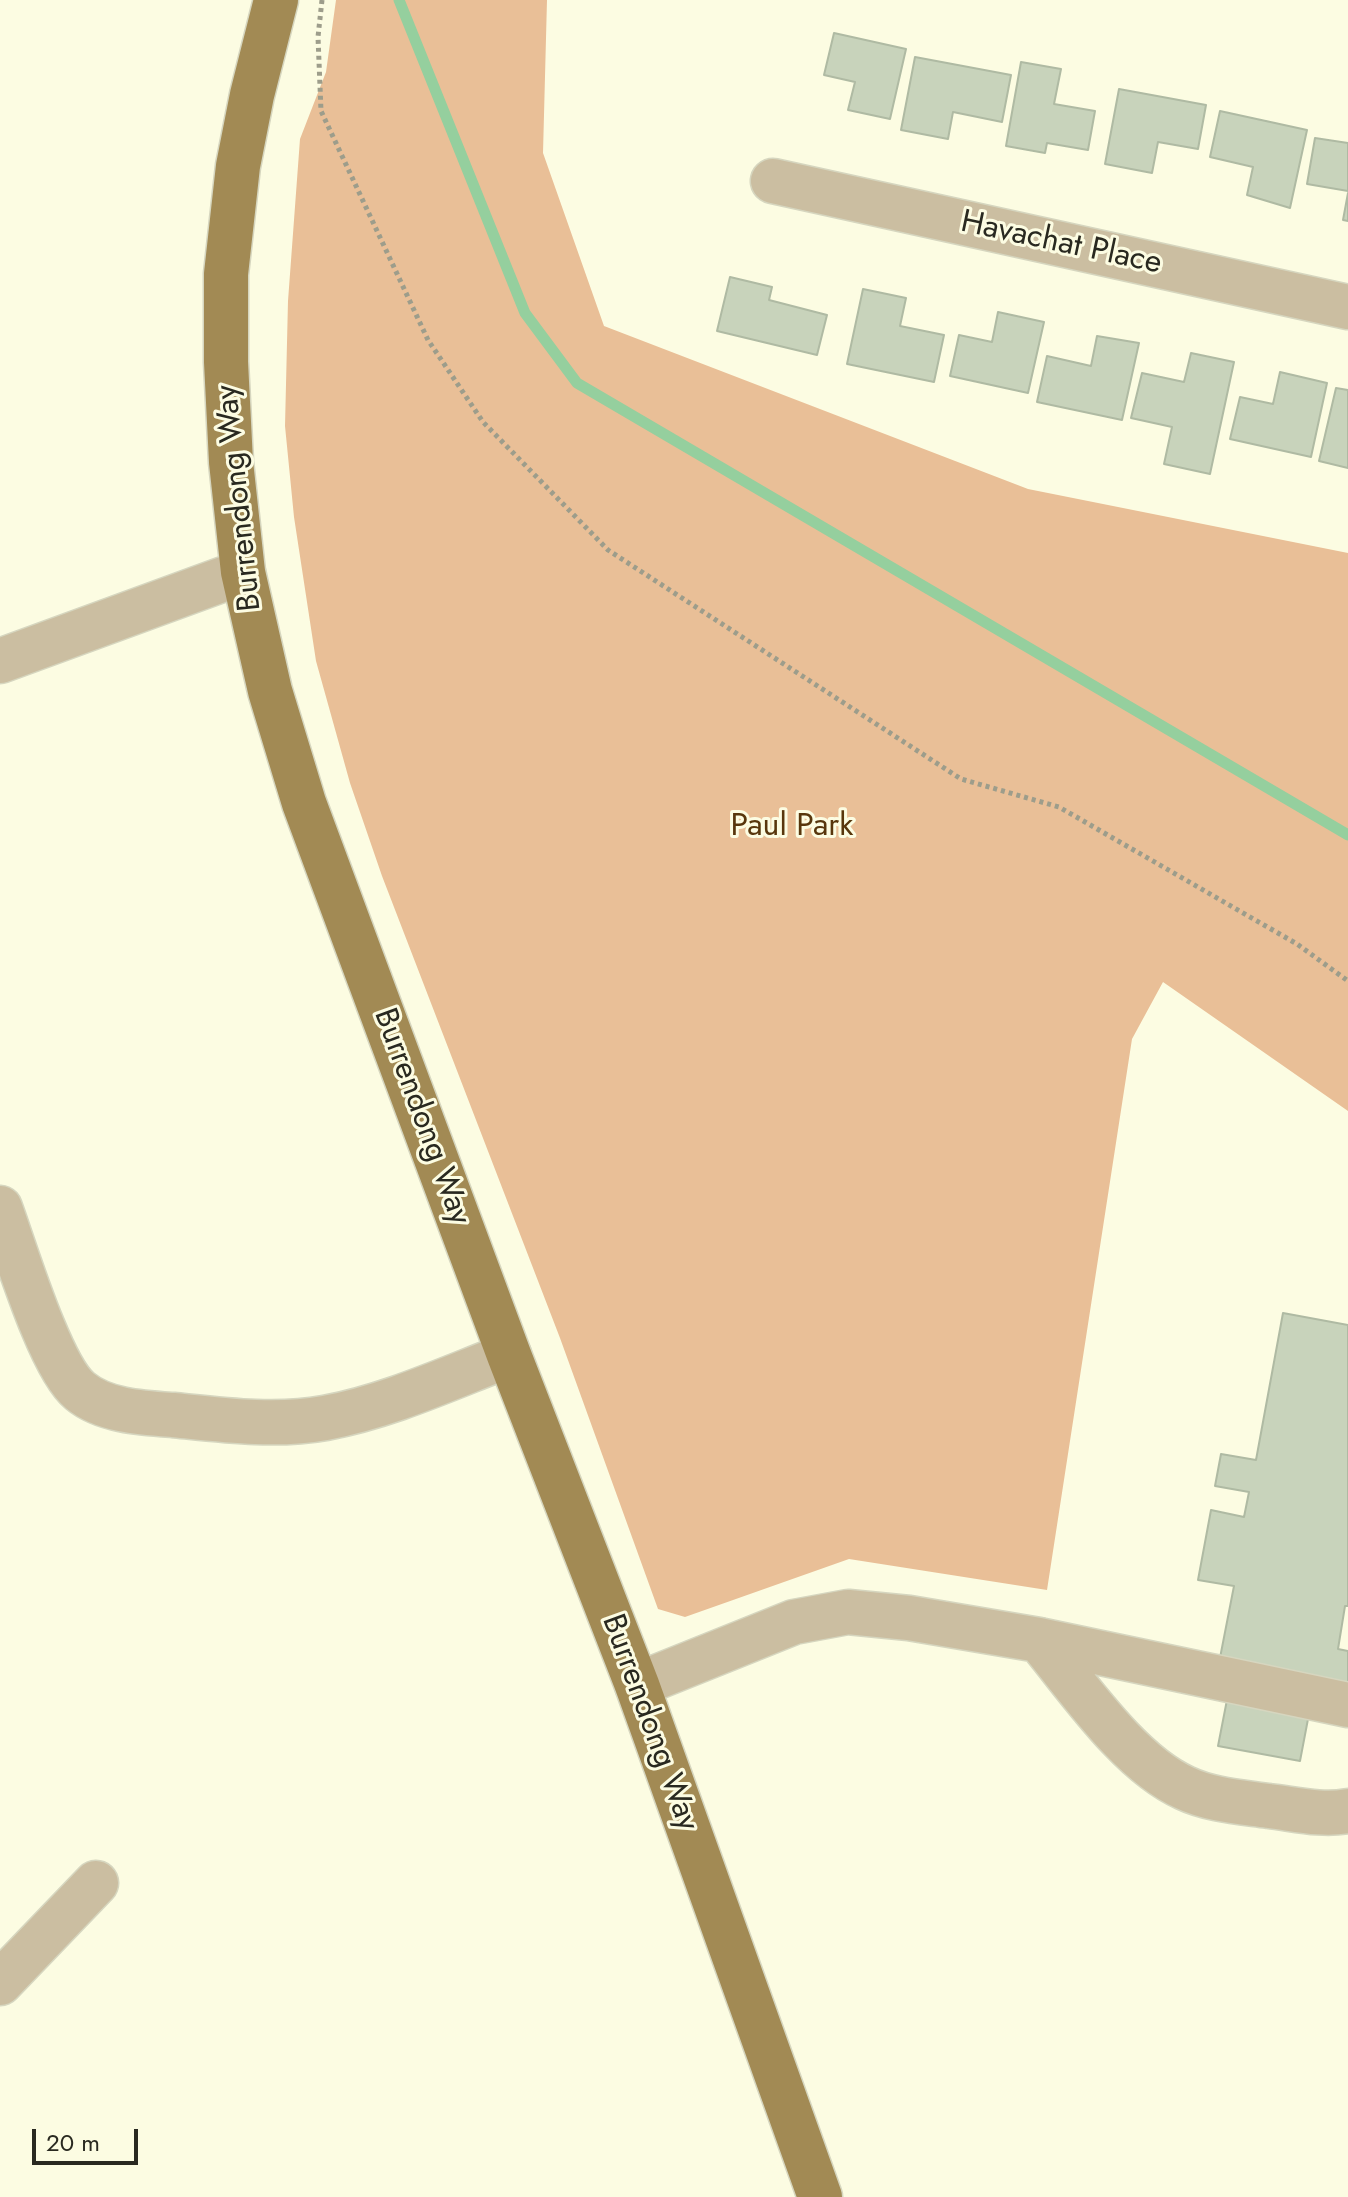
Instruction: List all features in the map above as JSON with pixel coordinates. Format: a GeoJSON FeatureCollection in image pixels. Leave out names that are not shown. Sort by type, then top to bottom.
{"type":"FeatureCollection","features":[{"type":"Feature","properties":{"kind":"main road","name":"Burrendong Way"},"geometry":{"type":"LineString","coordinates":[[276,0],[241,151],[226,274],[231,462],[243,572],[270,691],[304,803],[509,1355],[637,1685],[820,2197]]}},
{"type":"Feature","properties":{"kind":"street","name":"Havachat Place"},"geometry":{"type":"LineString","coordinates":[[773,181],[1348,307]]}},
{"type":"Feature","properties":{"kind":"street"},"geometry":{"type":"LineString","coordinates":[[0,661],[243,572]]}},
{"type":"Feature","properties":{"kind":"street"},"geometry":{"type":"LineString","coordinates":[[0,1208],[57,1363],[78,1390],[101,1404],[157,1414],[228,1420],[280,1422],[323,1418],[362,1409],[427,1387],[509,1355]]}},
{"type":"Feature","properties":{"kind":"street"},"geometry":{"type":"LineString","coordinates":[[637,1685],[794,1622],[848,1612],[909,1618],[1039,1640],[1348,1705]]}},
{"type":"Feature","properties":{"kind":"street"},"geometry":{"type":"LineString","coordinates":[[1039,1640],[1127,1745],[1154,1770],[1186,1789],[1223,1799],[1320,1813],[1348,1811]]}},
{"type":"Feature","properties":{"kind":"street"},"geometry":{"type":"LineString","coordinates":[[0,1983],[96,1883]]}},
{"type":"Feature","properties":{"kind":"path"},"geometry":{"type":"LineString","coordinates":[[322,0],[318,37],[321,111],[428,340],[483,422],[608,550],[961,779],[1059,807],[1297,944],[1348,981]]}},
{"type":"Feature","properties":{"kind":"green space","name":"Paul Park"},"geometry":{"type":"Polygon","coordinates":[[[336,0],[547,0],[543,153],[604,326],[1028,489],[1348,553],[1348,1111],[1163,982],[1132,1039],[1047,1590],[849,1559],[685,1617],[658,1609],[560,1338],[382,876],[350,783],[316,661],[294,517],[285,426],[288,301],[300,139],[326,72],[336,0]]]}},
{"type":"Feature","properties":{"kind":"building"},"geometry":{"type":"Polygon","coordinates":[[[834,33],[906,49],[890,119],[848,110],[855,82],[824,75],[834,33]]]}},
{"type":"Feature","properties":{"kind":"building"},"geometry":{"type":"Polygon","coordinates":[[[915,57],[1011,75],[1002,122],[953,112],[948,139],[901,130],[915,57]]]}},
{"type":"Feature","properties":{"kind":"building"},"geometry":{"type":"Polygon","coordinates":[[[1021,62],[1061,69],[1054,104],[1095,111],[1088,150],[1047,143],[1045,153],[1006,146],[1021,62]]]}},
{"type":"Feature","properties":{"kind":"building"},"geometry":{"type":"Polygon","coordinates":[[[1119,89],[1206,105],[1198,149],[1158,142],[1152,173],[1105,164],[1119,89]]]}},
{"type":"Feature","properties":{"kind":"building"},"geometry":{"type":"Polygon","coordinates":[[[1220,111],[1307,130],[1290,208],[1247,195],[1253,167],[1210,157],[1220,111]]]}},
{"type":"Feature","properties":{"kind":"building"},"geometry":{"type":"Polygon","coordinates":[[[1315,138],[1348,143],[1348,191],[1307,184],[1315,138]]]}},
{"type":"Feature","properties":{"kind":"building"},"geometry":{"type":"Polygon","coordinates":[[[1348,193],[1348,221],[1343,220],[1348,193]]]}},
{"type":"Feature","properties":{"kind":"building"},"geometry":{"type":"Polygon","coordinates":[[[730,277],[772,287],[769,300],[827,315],[817,355],[717,331],[730,277]]]}},
{"type":"Feature","properties":{"kind":"building"},"geometry":{"type":"Polygon","coordinates":[[[863,289],[906,298],[900,326],[944,335],[934,382],[847,364],[863,289]]]}},
{"type":"Feature","properties":{"kind":"building"},"geometry":{"type":"Polygon","coordinates":[[[998,312],[1044,322],[1028,393],[950,376],[959,335],[992,342],[998,312]]]}},
{"type":"Feature","properties":{"kind":"building"},"geometry":{"type":"Polygon","coordinates":[[[1097,336],[1139,343],[1122,420],[1037,402],[1047,356],[1091,366],[1097,336]]]}},
{"type":"Feature","properties":{"kind":"building"},"geometry":{"type":"Polygon","coordinates":[[[1191,353],[1234,362],[1210,474],[1164,464],[1172,427],[1131,418],[1142,373],[1184,382],[1191,353]]]}},
{"type":"Feature","properties":{"kind":"building"},"geometry":{"type":"Polygon","coordinates":[[[1280,372],[1327,383],[1311,457],[1230,439],[1240,397],[1273,404],[1280,372]]]}},
{"type":"Feature","properties":{"kind":"building"},"geometry":{"type":"Polygon","coordinates":[[[1336,388],[1348,390],[1348,468],[1319,461],[1336,388]]]}},
{"type":"Feature","properties":{"kind":"building"},"geometry":{"type":"Polygon","coordinates":[[[1283,1313],[1348,1325],[1348,1606],[1345,1606],[1338,1649],[1348,1651],[1348,1683],[1316,1677],[1300,1761],[1218,1746],[1233,1669],[1219,1663],[1234,1586],[1198,1580],[1211,1510],[1244,1517],[1249,1492],[1215,1486],[1221,1454],[1256,1460],[1283,1313]]]}},
{"type":"Feature","properties":{"kind":"waterway"},"geometry":{"type":"LineString","coordinates":[[399,0],[525,313],[577,383],[1348,835]]}}]}
